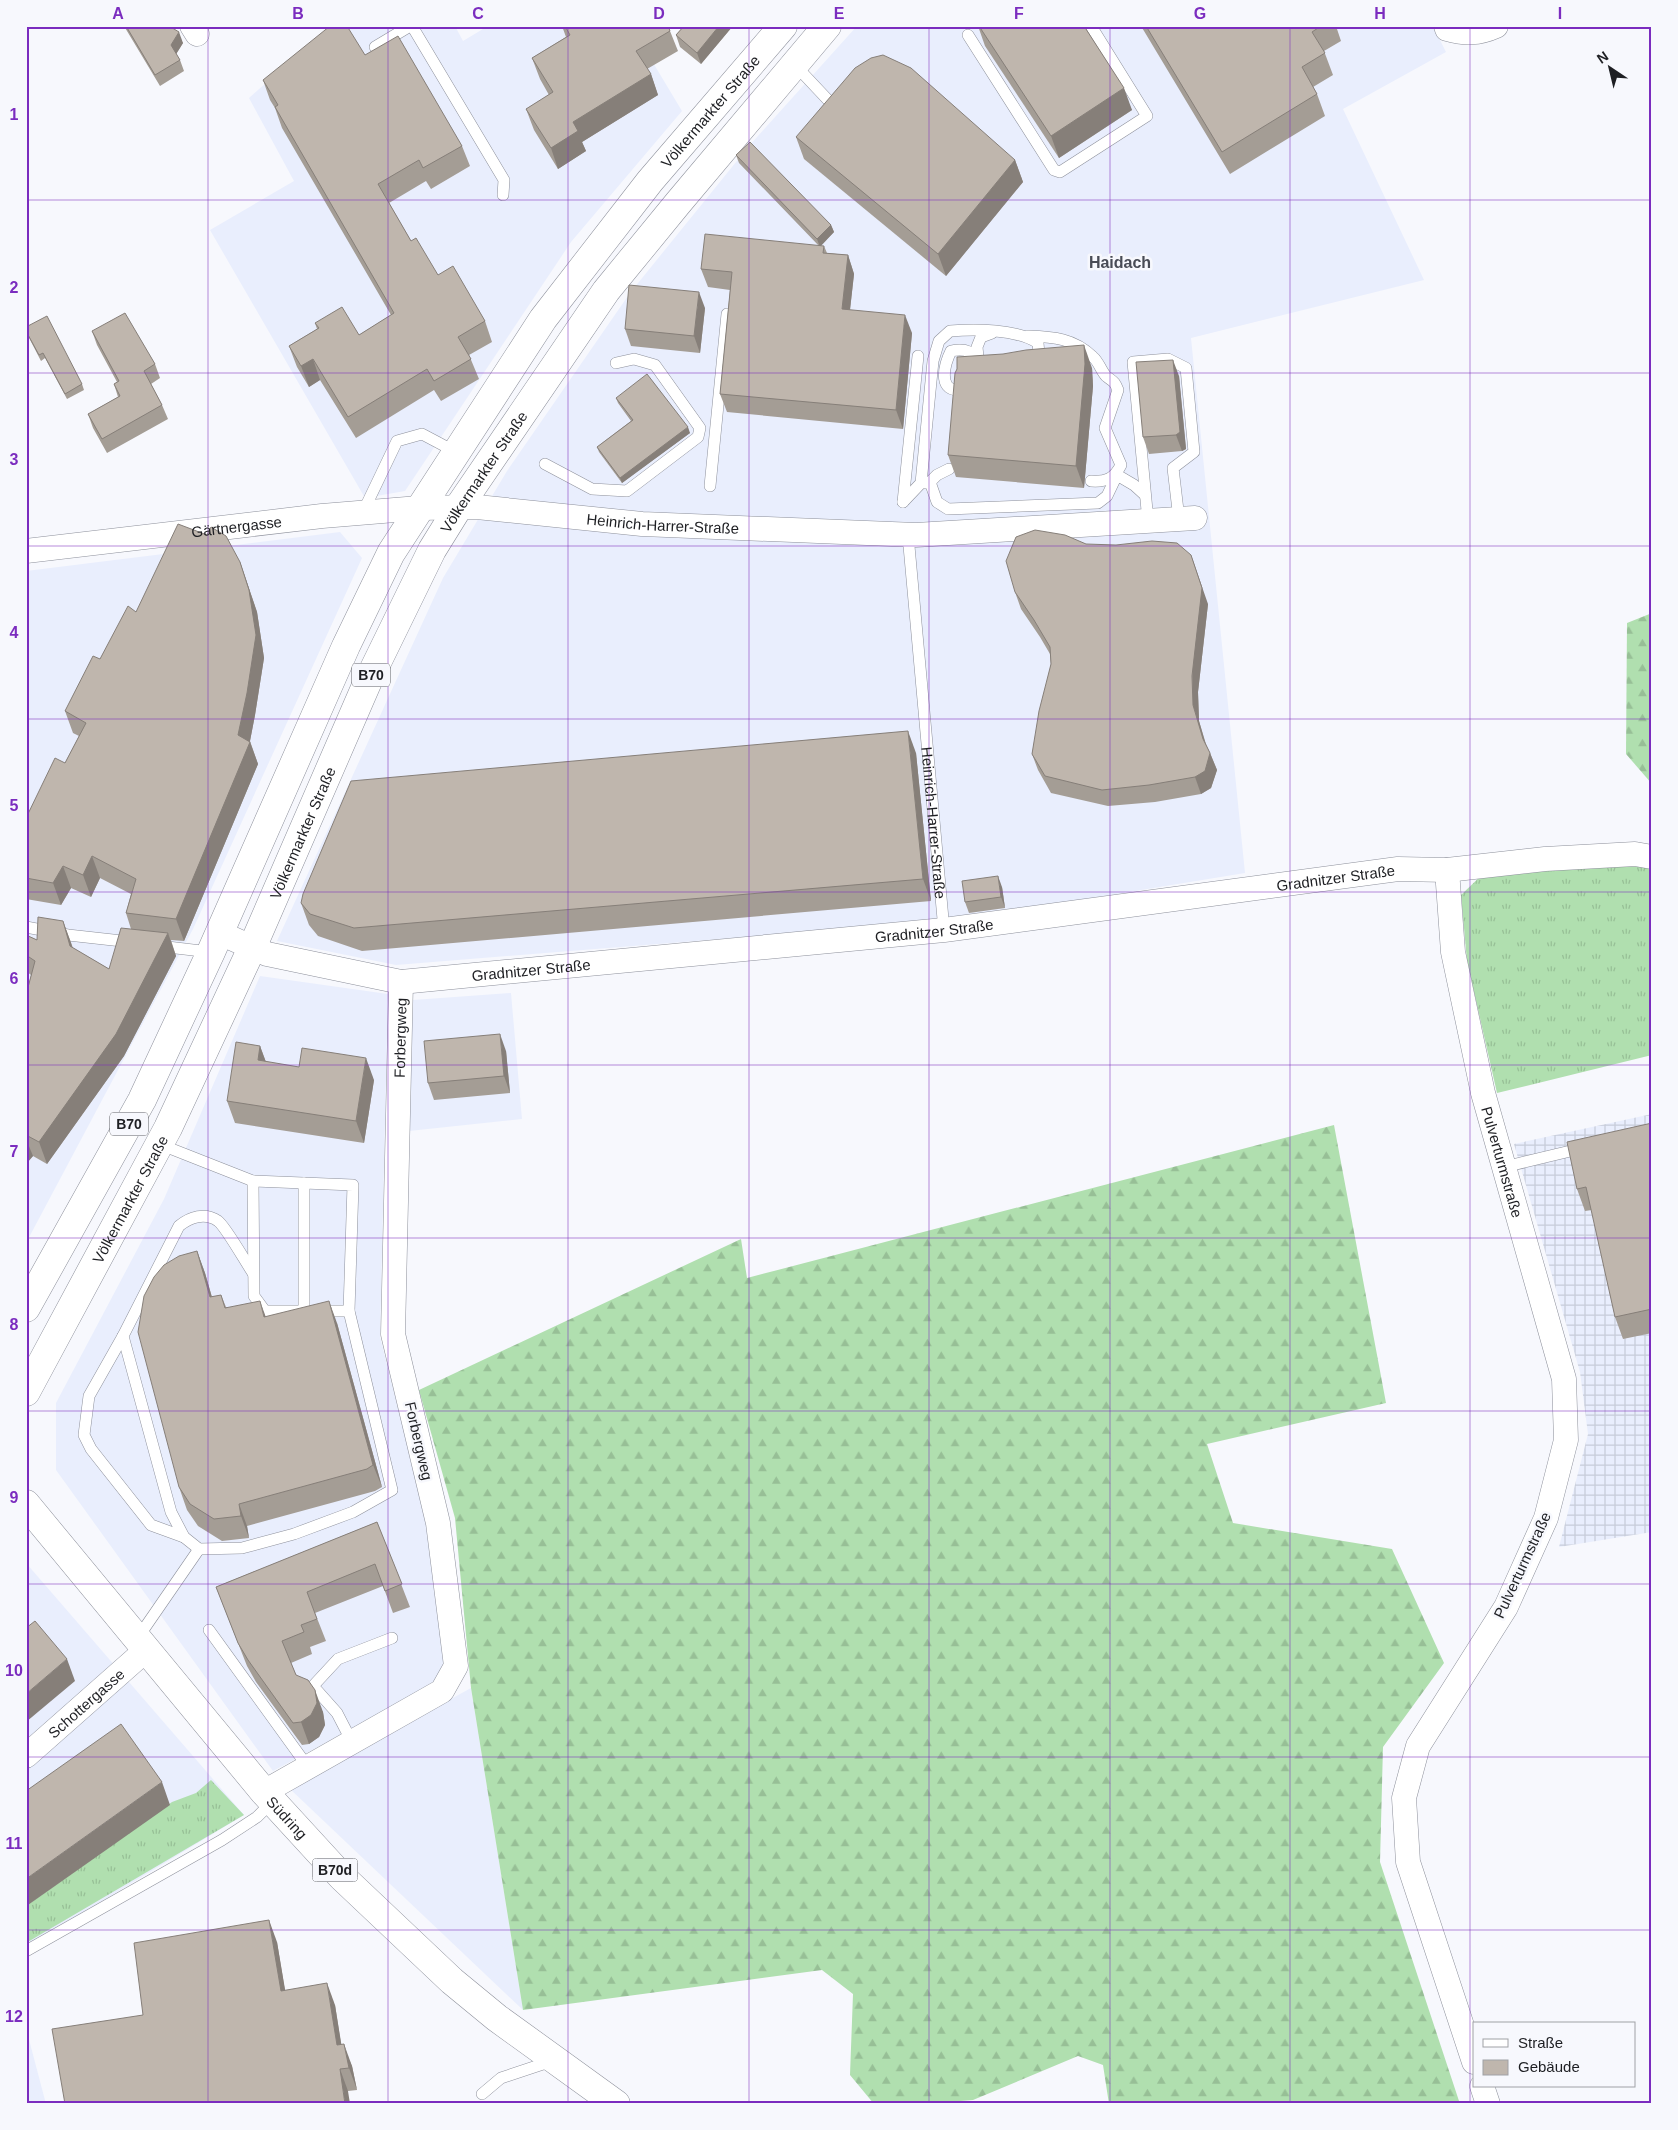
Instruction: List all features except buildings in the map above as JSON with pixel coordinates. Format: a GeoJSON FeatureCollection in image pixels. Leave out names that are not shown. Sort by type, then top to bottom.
{"type":"FeatureCollection","features":[{"type":"Feature","properties":{"kind":"main road","name":"Völkermarkter Straße"},"geometry":{"type":"LineString","coordinates":[[26,1392],[159,1144],[252,948],[368,681],[408,596],[458,508],[606,291],[827,26]]}},
{"type":"Feature","properties":{"kind":"main road","name":"Völkermarkter Straße"},"geometry":{"type":"LineString","coordinates":[[26,1308],[142,1100],[215,943],[346,646],[392,553],[419,508],[543,318],[650,181],[776,34],[794,65]]}},
{"type":"Feature","properties":{"kind":"main road","name":"Völkermarkter Straße"},"geometry":{"type":"LineString","coordinates":[[650,181],[678,203]]}},
{"type":"Feature","properties":{"kind":"main road"},"geometry":{"type":"LineString","coordinates":[[581,268],[606,291]]}},
{"type":"Feature","properties":{"kind":"main road","name":"Südring"},"geometry":{"type":"LineString","coordinates":[[29,1511],[268,1797],[342,1877],[452,1981],[496,2018],[616,2104]]}},
{"type":"Feature","properties":{"kind":"street"},"geometry":{"type":"LineString","coordinates":[[1446,26],[1447,29],[1464,34],[1484,32],[1496,26]]}},
{"type":"Feature","properties":{"kind":"street","name":"Heinrich-Harrer-Straße"},"geometry":{"type":"LineString","coordinates":[[419,508],[478,507],[642,524],[908,535],[1187,518]]}},
{"type":"Feature","properties":{"kind":"street","name":"Gärtnergasse"},"geometry":{"type":"LineString","coordinates":[[26,551],[363,512],[419,508]]}},
{"type":"Feature","properties":{"kind":"street","name":"Gradnitzer Straße"},"geometry":{"type":"LineString","coordinates":[[215,943],[252,948],[267,954],[401,982],[944,930],[1398,869],[1447,870],[1545,859],[1635,854],[1652,856]]}},
{"type":"Feature","properties":{"kind":"street","name":"Pulverturmstraße"},"geometry":{"type":"LineString","coordinates":[[1447,870],[1453,952],[1483,1093],[1564,1379],[1566,1440],[1546,1518],[1506,1607],[1418,1746],[1404,1798],[1408,1862],[1473,2059]]}},
{"type":"Feature","properties":{"kind":"street","name":"Forbergweg"},"geometry":{"type":"LineString","coordinates":[[268,1797],[308,1767],[442,1691],[456,1666],[438,1523],[393,1334],[401,982]]}},
{"type":"Feature","properties":{"kind":"street","name":"Schottergasse"},"geometry":{"type":"LineString","coordinates":[[26,1756],[142,1645]]}},
{"type":"Feature","properties":{"kind":"street"},"geometry":{"type":"LineString","coordinates":[[1483,2088],[1488,2104]]}},
{"type":"Feature","properties":{"kind":"lane"},"geometry":{"type":"LineString","coordinates":[[375,47],[411,26],[504,180],[503,194]]}},
{"type":"Feature","properties":{"kind":"lane"},"geometry":{"type":"LineString","coordinates":[[968,35],[1057,172],[1069,167],[1147,116],[1091,26]]}},
{"type":"Feature","properties":{"kind":"lane"},"geometry":{"type":"LineString","coordinates":[[794,65],[826,99]]}},
{"type":"Feature","properties":{"kind":"lane"},"geometry":{"type":"LineString","coordinates":[[710,486],[728,314]]}},
{"type":"Feature","properties":{"kind":"lane"},"geometry":{"type":"LineString","coordinates":[[950,331],[995,332],[1060,338],[1078,344],[1094,357],[1106,376],[1114,381],[1118,390],[1104,428],[1122,465],[1107,496],[1098,503],[948,509],[937,502],[925,482],[933,361],[939,341],[950,331]]}},
{"type":"Feature","properties":{"kind":"lane"},"geometry":{"type":"LineString","coordinates":[[978,358],[977,346],[981,337],[995,332]]}},
{"type":"Feature","properties":{"kind":"lane"},"geometry":{"type":"LineString","coordinates":[[1024,366],[1032,365],[1039,354],[1038,343],[1026,336]]}},
{"type":"Feature","properties":{"kind":"lane"},"geometry":{"type":"LineString","coordinates":[[958,390],[952,390],[947,386],[944,376],[945,364],[952,352],[962,348],[972,351],[988,368],[996,368]]}},
{"type":"Feature","properties":{"kind":"lane"},"geometry":{"type":"LineString","coordinates":[[918,356],[902,502],[925,482],[949,469]]}},
{"type":"Feature","properties":{"kind":"lane"},"geometry":{"type":"LineString","coordinates":[[545,464],[592,489],[627,491],[698,438],[700,428],[655,365],[634,359],[616,362]]}},
{"type":"Feature","properties":{"kind":"lane"},"geometry":{"type":"LineString","coordinates":[[1148,521],[1133,362],[1168,359],[1186,368],[1194,452],[1173,468],[1187,518]]}},
{"type":"Feature","properties":{"kind":"lane"},"geometry":{"type":"LineString","coordinates":[[363,512],[397,441],[422,434],[456,452]]}},
{"type":"Feature","properties":{"kind":"lane"},"geometry":{"type":"LineString","coordinates":[[1091,481],[1104,482],[1117,475]]}},
{"type":"Feature","properties":{"kind":"lane"},"geometry":{"type":"LineString","coordinates":[[1117,475],[1134,485],[1145,495]]}},
{"type":"Feature","properties":{"kind":"lane","name":"Heinrich-Harrer-Straße"},"geometry":{"type":"LineString","coordinates":[[908,535],[944,930]]}},
{"type":"Feature","properties":{"kind":"lane"},"geometry":{"type":"LineString","coordinates":[[26,927],[147,944],[215,943]]}},
{"type":"Feature","properties":{"kind":"lane"},"geometry":{"type":"LineString","coordinates":[[159,1144],[253,1181],[353,1185],[349,1311],[392,1490],[353,1512],[294,1534],[242,1548],[199,1548],[184,1537],[151,1525],[91,1449],[84,1435],[89,1396],[123,1336],[179,1226],[188,1219],[198,1216],[209,1217],[219,1222],[253,1273]]}},
{"type":"Feature","properties":{"kind":"lane"},"geometry":{"type":"LineString","coordinates":[[1504,1167],[1596,1145]]}},
{"type":"Feature","properties":{"kind":"lane"},"geometry":{"type":"LineString","coordinates":[[253,1181],[254,1296],[265,1311],[349,1311]]}},
{"type":"Feature","properties":{"kind":"lane"},"geometry":{"type":"LineString","coordinates":[[304,1183],[304,1311]]}},
{"type":"Feature","properties":{"kind":"lane"},"geometry":{"type":"LineString","coordinates":[[123,1336],[171,1512],[184,1537]]}},
{"type":"Feature","properties":{"kind":"lane"},"geometry":{"type":"LineString","coordinates":[[142,1645],[199,1548]]}},
{"type":"Feature","properties":{"kind":"lane"},"geometry":{"type":"LineString","coordinates":[[209,1630],[308,1767]]}},
{"type":"Feature","properties":{"kind":"lane"},"geometry":{"type":"LineString","coordinates":[[352,1742],[337,1713],[313,1686],[338,1659],[392,1638]]}},
{"type":"Feature","properties":{"kind":"lane"},"geometry":{"type":"LineString","coordinates":[[26,1951],[222,1840],[256,1818],[268,1797]]}},
{"type":"Feature","properties":{"kind":"lane"},"geometry":{"type":"LineString","coordinates":[[482,2094],[501,2078],[553,2060]]}},
{"type":"Feature","properties":{"kind":"shaded area"},"geometry":{"type":"Polygon","coordinates":[[[331,26],[455,26],[463,41],[488,26],[631,26],[682,111],[571,242],[405,491],[365,498],[210,230],[294,181],[249,98],[331,26]]]}},
{"type":"Feature","properties":{"kind":"shaded area"},"geometry":{"type":"Polygon","coordinates":[[[857,26],[1433,26],[1446,52],[1343,109],[1424,280],[1191,338],[1245,873],[958,920],[396,965],[277,941],[443,578],[507,471],[630,293],[749,146],[857,26]]]}},
{"type":"Feature","properties":{"kind":"shaded area"},"geometry":{"type":"Polygon","coordinates":[[[340,532],[362,558],[193,929],[26,1243],[26,571],[340,532]]]}},
{"type":"Feature","properties":{"kind":"shaded area"},"geometry":{"type":"Polygon","coordinates":[[[260,976],[388,994],[380,1337],[424,1511],[445,1661],[435,1684],[273,1771],[56,1470],[56,1403],[164,1199],[260,976]]]}},
{"type":"Feature","properties":{"kind":"shaded area"},"geometry":{"type":"Polygon","coordinates":[[[511,993],[522,1119],[409,1131],[413,1000],[511,993]]]}},
{"type":"Feature","properties":{"kind":"shaded area"},"geometry":{"type":"Polygon","coordinates":[[[1652,1114],[1652,1532],[1559,1547],[1588,1434],[1580,1372],[1514,1144],[1652,1114]]]}},
{"type":"Feature","properties":{"kind":"shaded area"},"geometry":{"type":"Polygon","coordinates":[[[26,1563],[244,1815],[26,1947],[26,1563]]]}},
{"type":"Feature","properties":{"kind":"shaded area"},"geometry":{"type":"Polygon","coordinates":[[[471,1688],[523,2010],[289,1788],[471,1688]]]}},
{"type":"Feature","properties":{"kind":"shaded area"},"geometry":{"type":"Polygon","coordinates":[[[26,2028],[46,2104],[26,2104],[26,2028]]]}},
{"type":"Feature","properties":{"kind":"green space"},"geometry":{"type":"Polygon","coordinates":[[[1652,613],[1652,784],[1626,754],[1627,623],[1652,613]]]}},
{"type":"Feature","properties":{"kind":"green space"},"geometry":{"type":"Polygon","coordinates":[[[1652,864],[1652,1055],[1497,1093],[1467,961],[1461,895],[1485,872],[1652,864]]]}},
{"type":"Feature","properties":{"kind":"green space"},"geometry":{"type":"Polygon","coordinates":[[[1334,1125],[1386,1403],[1207,1444],[1233,1523],[1392,1549],[1444,1663],[1383,1747],[1380,1862],[1460,2104],[1109,2104],[1103,2065],[1078,2056],[973,2100],[923,2104],[874,2104],[850,2075],[853,1994],[822,1970],[523,2010],[471,1688],[455,1518],[419,1390],[741,1239],[747,1278],[1334,1125]]]}},
{"type":"Feature","properties":{"kind":"green space"},"geometry":{"type":"Polygon","coordinates":[[[211,1780],[244,1815],[26,1943],[26,1906],[172,1802],[196,1793],[211,1780]]]}},
{"type":"Feature","properties":{"kind":"district","name":"Haidach"},"geometry":{"type":"Point","coordinates":[1120,262]}}]}
